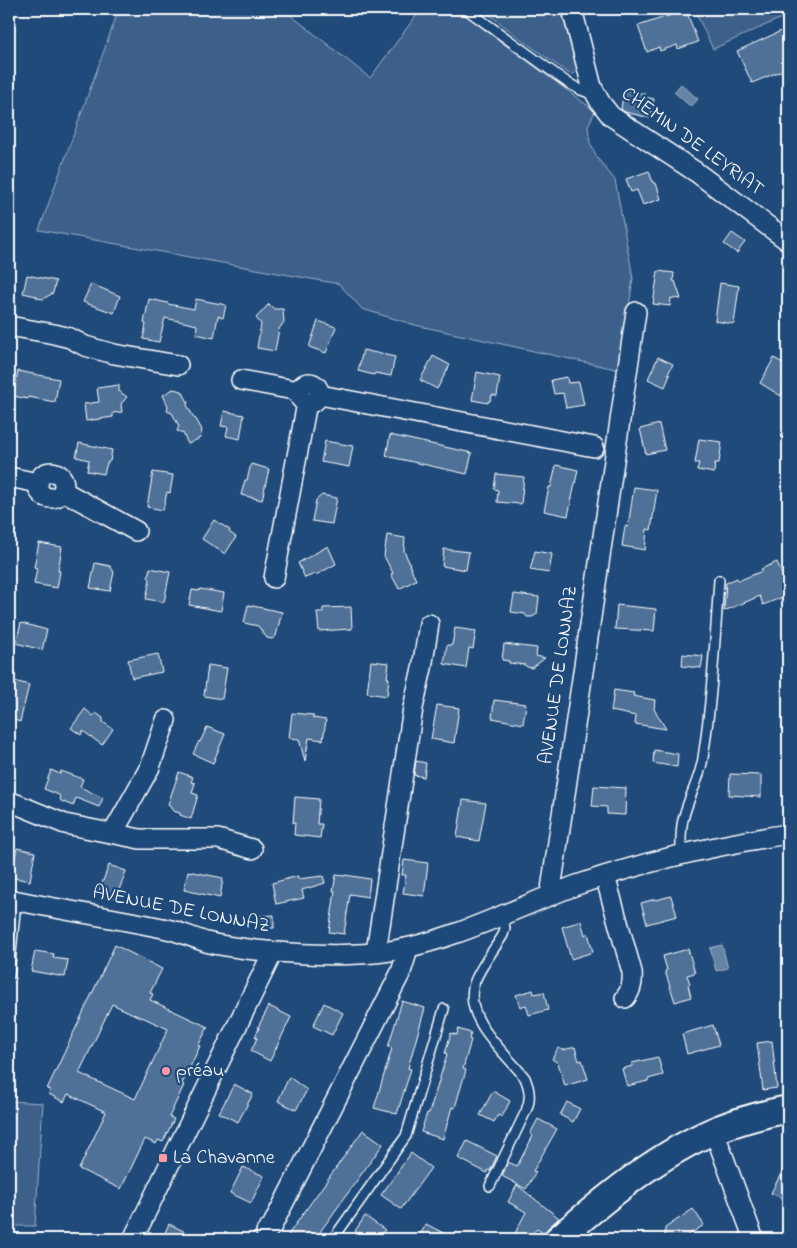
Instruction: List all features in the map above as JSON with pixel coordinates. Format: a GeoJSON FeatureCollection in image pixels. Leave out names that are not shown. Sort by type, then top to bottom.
{"type":"FeatureCollection","features":[{"type":"Feature","properties":{"kind":"main road"},"geometry":{"type":"LineString","coordinates":[[558,1239],[594,1208],[635,1177],[684,1145],[739,1121],[788,1109]]}},
{"type":"Feature","properties":{"kind":"street","name":"CHEMIN DE LEYRIAT"},"geometry":{"type":"LineString","coordinates":[[572,9],[595,95],[605,109],[618,121],[696,172],[788,241]]}},
{"type":"Feature","properties":{"kind":"street","name":"AVENUE DE LONNAZ"},"geometry":{"type":"LineString","coordinates":[[550,896],[636,312]]}},
{"type":"Feature","properties":{"kind":"street"},"geometry":{"type":"LineString","coordinates":[[9,326],[70,338],[84,346],[114,354],[178,365]]}},
{"type":"Feature","properties":{"kind":"street"},"geometry":{"type":"LineString","coordinates":[[240,380],[309,396],[594,447]]}},
{"type":"Feature","properties":{"kind":"street"},"geometry":{"type":"LineString","coordinates":[[274,578],[309,396]]}},
{"type":"Feature","properties":{"kind":"street"},"geometry":{"type":"LineString","coordinates":[[614,461],[598,457],[594,447],[601,439],[617,440]]}},
{"type":"Feature","properties":{"kind":"street"},"geometry":{"type":"LineString","coordinates":[[9,477],[38,483],[40,492],[47,498],[56,497],[63,491],[136,531]]}},
{"type":"Feature","properties":{"kind":"street"},"geometry":{"type":"LineString","coordinates":[[376,952],[415,697],[429,624]]}},
{"type":"Feature","properties":{"kind":"street"},"geometry":{"type":"LineString","coordinates":[[113,834],[150,767],[166,720]]}},
{"type":"Feature","properties":{"kind":"street"},"geometry":{"type":"LineString","coordinates":[[9,801],[65,824],[113,834],[140,839],[218,839],[252,849]]}},
{"type":"Feature","properties":{"kind":"street","name":"AVENUE DE LONNAZ"},"geometry":{"type":"LineString","coordinates":[[12,900],[169,929],[211,943],[241,948],[273,952],[358,954],[406,948],[455,933],[606,876],[681,854],[788,834]]}},
{"type":"Feature","properties":{"kind":"street"},"geometry":{"type":"LineString","coordinates":[[606,876],[632,972],[632,986],[625,998]]}},
{"type":"Feature","properties":{"kind":"street"},"geometry":{"type":"LineString","coordinates":[[266,1232],[272,1226],[401,972],[406,956],[406,948]]}},
{"type":"Feature","properties":{"kind":"street"},"geometry":{"type":"LineString","coordinates":[[133,1239],[273,952]]}},
{"type":"Feature","properties":{"kind":"street"},"geometry":{"type":"LineString","coordinates":[[714,1131],[751,1238]]}},
{"type":"Feature","properties":{"kind":"lane"},"geometry":{"type":"LineString","coordinates":[[466,9],[568,83],[595,95]]}},
{"type":"Feature","properties":{"kind":"lane"},"geometry":{"type":"LineString","coordinates":[[681,854],[681,830],[703,760],[713,671],[720,580]]}},
{"type":"Feature","properties":{"kind":"lane"},"geometry":{"type":"LineString","coordinates":[[9,975],[12,900]]}},
{"type":"Feature","properties":{"kind":"lane"},"geometry":{"type":"LineString","coordinates":[[490,1186],[526,1111],[530,1095],[526,1078],[490,1036],[475,1013],[472,1003],[472,993],[478,975],[506,928],[502,915]]}},
{"type":"Feature","properties":{"kind":"lane"},"geometry":{"type":"LineString","coordinates":[[333,1239],[406,1136],[444,1009]]}},
{"type":"Feature","properties":{"kind":"shaded area"},"geometry":{"type":"Polygon","coordinates":[[[119,9],[283,9],[370,78],[421,9],[457,9],[595,111],[588,126],[590,143],[598,159],[615,180],[633,278],[620,370],[415,325],[362,309],[339,284],[39,230],[119,9]]]}},
{"type":"Feature","properties":{"kind":"shaded area"},"geometry":{"type":"Polygon","coordinates":[[[482,9],[561,9],[577,69],[574,74],[568,73],[482,9]]]}},
{"type":"Feature","properties":{"kind":"shaded area"},"geometry":{"type":"Polygon","coordinates":[[[694,9],[788,9],[788,15],[713,49],[694,9]]]}},
{"type":"Feature","properties":{"kind":"shaded area"},"geometry":{"type":"Polygon","coordinates":[[[681,84],[698,99],[691,107],[674,92],[681,84]]]}},
{"type":"Feature","properties":{"kind":"shaded area"},"geometry":{"type":"Polygon","coordinates":[[[722,945],[728,968],[716,971],[710,948],[722,945]]]}},
{"type":"Feature","properties":{"kind":"shaded area"},"geometry":{"type":"Polygon","coordinates":[[[9,1101],[43,1103],[35,1226],[9,1226],[9,1101]]]}},
{"type":"Feature","properties":{"kind":"building"},"geometry":{"type":"Polygon","coordinates":[[[686,10],[698,42],[678,49],[677,45],[660,51],[659,47],[647,52],[638,26],[686,10]]]}},
{"type":"Feature","properties":{"kind":"building"},"geometry":{"type":"Polygon","coordinates":[[[781,31],[788,45],[788,68],[752,83],[737,51],[781,31]]]}},
{"type":"Feature","properties":{"kind":"building"},"geometry":{"type":"Polygon","coordinates":[[[624,89],[645,94],[645,97],[654,99],[650,118],[625,112],[621,109],[624,89]]]}},
{"type":"Feature","properties":{"kind":"building"},"geometry":{"type":"Polygon","coordinates":[[[649,171],[653,183],[656,183],[661,199],[643,205],[637,190],[631,192],[626,179],[649,171]]]}},
{"type":"Feature","properties":{"kind":"building"},"geometry":{"type":"Polygon","coordinates":[[[732,233],[745,242],[737,253],[724,244],[732,233]]]}},
{"type":"Feature","properties":{"kind":"building"},"geometry":{"type":"Polygon","coordinates":[[[658,271],[674,273],[673,281],[675,281],[681,299],[671,298],[670,306],[653,304],[658,271]]]}},
{"type":"Feature","properties":{"kind":"building"},"geometry":{"type":"Polygon","coordinates":[[[27,275],[56,281],[53,293],[43,299],[23,293],[27,275]]]}},
{"type":"Feature","properties":{"kind":"building"},"geometry":{"type":"Polygon","coordinates":[[[720,283],[739,286],[734,324],[715,321],[720,283]]]}},
{"type":"Feature","properties":{"kind":"building"},"geometry":{"type":"Polygon","coordinates":[[[91,284],[120,296],[114,313],[83,302],[91,284]]]}},
{"type":"Feature","properties":{"kind":"building"},"geometry":{"type":"Polygon","coordinates":[[[149,299],[194,309],[196,299],[226,305],[223,318],[218,316],[214,338],[196,334],[197,325],[165,318],[159,342],[143,339],[149,299]]]}},
{"type":"Feature","properties":{"kind":"building"},"geometry":{"type":"Polygon","coordinates":[[[269,304],[274,309],[283,309],[284,322],[279,329],[275,351],[257,348],[261,324],[256,318],[269,304]]]}},
{"type":"Feature","properties":{"kind":"building"},"geometry":{"type":"Polygon","coordinates":[[[318,321],[336,327],[326,353],[309,347],[318,321]]]}},
{"type":"Feature","properties":{"kind":"building"},"geometry":{"type":"Polygon","coordinates":[[[363,350],[395,357],[391,376],[375,373],[374,375],[358,371],[363,350]]]}},
{"type":"Feature","properties":{"kind":"building"},"geometry":{"type":"Polygon","coordinates":[[[433,356],[450,365],[437,389],[420,380],[433,356]]]}},
{"type":"Feature","properties":{"kind":"building"},"geometry":{"type":"Polygon","coordinates":[[[658,357],[673,364],[665,387],[648,379],[658,357]]]}},
{"type":"Feature","properties":{"kind":"building"},"geometry":{"type":"Polygon","coordinates":[[[774,358],[788,366],[783,376],[788,379],[788,383],[781,396],[760,383],[774,358]]]}},
{"type":"Feature","properties":{"kind":"building"},"geometry":{"type":"Polygon","coordinates":[[[18,371],[59,379],[55,402],[13,396],[18,371]]]}},
{"type":"Feature","properties":{"kind":"building"},"geometry":{"type":"Polygon","coordinates":[[[477,372],[500,377],[497,396],[492,395],[488,403],[472,400],[477,372]]]}},
{"type":"Feature","properties":{"kind":"building"},"geometry":{"type":"Polygon","coordinates":[[[567,377],[568,383],[579,382],[584,405],[566,408],[563,393],[554,394],[551,380],[567,377]]]}},
{"type":"Feature","properties":{"kind":"building"},"geometry":{"type":"Polygon","coordinates":[[[119,385],[119,391],[127,397],[121,404],[122,412],[113,413],[113,417],[86,421],[84,404],[99,402],[97,388],[119,385]]]}},
{"type":"Feature","properties":{"kind":"building"},"geometry":{"type":"Polygon","coordinates":[[[173,389],[182,391],[188,402],[187,405],[202,430],[200,438],[188,444],[183,433],[177,431],[179,426],[172,413],[167,411],[168,406],[163,395],[173,389]]]}},
{"type":"Feature","properties":{"kind":"building"},"geometry":{"type":"Polygon","coordinates":[[[224,411],[244,415],[240,439],[226,436],[228,427],[221,426],[224,411]]]}},
{"type":"Feature","properties":{"kind":"building"},"geometry":{"type":"Polygon","coordinates":[[[659,424],[665,450],[646,454],[640,429],[659,424]]]}},
{"type":"Feature","properties":{"kind":"building"},"geometry":{"type":"Polygon","coordinates":[[[390,435],[472,453],[467,474],[386,456],[390,435]]]}},
{"type":"Feature","properties":{"kind":"building"},"geometry":{"type":"Polygon","coordinates":[[[699,439],[722,442],[719,463],[715,463],[714,473],[697,470],[699,463],[695,463],[699,439]]]}},
{"type":"Feature","properties":{"kind":"building"},"geometry":{"type":"Polygon","coordinates":[[[325,441],[353,446],[349,467],[321,462],[325,441]]]}},
{"type":"Feature","properties":{"kind":"building"},"geometry":{"type":"Polygon","coordinates":[[[79,443],[112,450],[110,461],[107,463],[104,474],[87,471],[89,460],[76,457],[79,443]]]}},
{"type":"Feature","properties":{"kind":"building"},"geometry":{"type":"Polygon","coordinates":[[[251,464],[269,469],[262,500],[241,495],[251,464]]]}},
{"type":"Feature","properties":{"kind":"building"},"geometry":{"type":"Polygon","coordinates":[[[556,465],[578,470],[568,516],[544,511],[556,465]]]}},
{"type":"Feature","properties":{"kind":"building"},"geometry":{"type":"Polygon","coordinates":[[[153,472],[173,475],[170,493],[167,492],[163,510],[147,507],[153,472]]]}},
{"type":"Feature","properties":{"kind":"building"},"geometry":{"type":"Polygon","coordinates":[[[496,474],[524,477],[521,504],[497,502],[498,490],[494,489],[496,474]]]}},
{"type":"Feature","properties":{"kind":"building"},"geometry":{"type":"Polygon","coordinates":[[[634,487],[657,490],[651,530],[647,529],[645,550],[622,546],[625,526],[628,527],[634,487]]]}},
{"type":"Feature","properties":{"kind":"building"},"geometry":{"type":"Polygon","coordinates":[[[322,495],[337,498],[332,524],[312,521],[316,500],[322,495]]]}},
{"type":"Feature","properties":{"kind":"building"},"geometry":{"type":"Polygon","coordinates":[[[214,520],[230,530],[229,532],[236,537],[225,554],[202,539],[214,520]]]}},
{"type":"Feature","properties":{"kind":"building"},"geometry":{"type":"Polygon","coordinates":[[[387,535],[405,538],[404,551],[416,580],[399,589],[384,556],[387,535]]]}},
{"type":"Feature","properties":{"kind":"building"},"geometry":{"type":"Polygon","coordinates":[[[39,543],[62,547],[57,588],[34,584],[37,568],[34,567],[39,543]]]}},
{"type":"Feature","properties":{"kind":"building"},"geometry":{"type":"Polygon","coordinates":[[[328,546],[336,564],[316,575],[305,578],[298,563],[328,546]]]}},
{"type":"Feature","properties":{"kind":"building"},"geometry":{"type":"Polygon","coordinates":[[[444,549],[469,552],[466,570],[442,566],[444,549]]]}},
{"type":"Feature","properties":{"kind":"building"},"geometry":{"type":"Polygon","coordinates":[[[535,551],[552,554],[549,573],[530,570],[535,551]]]}},
{"type":"Feature","properties":{"kind":"building"},"geometry":{"type":"Polygon","coordinates":[[[777,562],[788,589],[788,595],[763,605],[760,596],[724,611],[726,583],[737,578],[738,581],[762,571],[761,569],[777,562]]]}},
{"type":"Feature","properties":{"kind":"building"},"geometry":{"type":"Polygon","coordinates":[[[95,563],[110,566],[114,572],[110,591],[90,588],[95,563]]]}},
{"type":"Feature","properties":{"kind":"building"},"geometry":{"type":"Polygon","coordinates":[[[150,568],[170,572],[164,602],[146,599],[150,568]]]}},
{"type":"Feature","properties":{"kind":"building"},"geometry":{"type":"Polygon","coordinates":[[[200,589],[224,593],[221,611],[189,605],[192,590],[199,591],[200,589]]]}},
{"type":"Feature","properties":{"kind":"building"},"geometry":{"type":"Polygon","coordinates":[[[514,594],[539,597],[537,614],[527,617],[525,614],[511,612],[514,594]]]}},
{"type":"Feature","properties":{"kind":"building"},"geometry":{"type":"Polygon","coordinates":[[[248,605],[282,612],[276,636],[272,639],[267,638],[258,626],[244,623],[248,605]]]}},
{"type":"Feature","properties":{"kind":"building"},"geometry":{"type":"Polygon","coordinates":[[[617,605],[656,609],[654,631],[615,629],[617,605]]]}},
{"type":"Feature","properties":{"kind":"building"},"geometry":{"type":"Polygon","coordinates":[[[351,607],[352,629],[319,631],[317,612],[323,612],[323,608],[351,607]]]}},
{"type":"Feature","properties":{"kind":"building"},"geometry":{"type":"Polygon","coordinates":[[[21,623],[47,630],[42,650],[16,643],[21,623]]]}},
{"type":"Feature","properties":{"kind":"building"},"geometry":{"type":"Polygon","coordinates":[[[455,628],[476,631],[473,649],[469,648],[466,668],[444,664],[447,645],[452,645],[455,628]]]}},
{"type":"Feature","properties":{"kind":"building"},"geometry":{"type":"Polygon","coordinates":[[[504,644],[537,648],[536,656],[545,658],[532,668],[509,663],[509,661],[502,660],[504,644]]]}},
{"type":"Feature","properties":{"kind":"building"},"geometry":{"type":"Polygon","coordinates":[[[158,654],[162,672],[132,678],[128,660],[158,654]]]}},
{"type":"Feature","properties":{"kind":"building"},"geometry":{"type":"Polygon","coordinates":[[[683,654],[703,656],[701,668],[682,666],[683,654]]]}},
{"type":"Feature","properties":{"kind":"building"},"geometry":{"type":"Polygon","coordinates":[[[371,661],[389,663],[387,696],[367,693],[371,661]]]}},
{"type":"Feature","properties":{"kind":"building"},"geometry":{"type":"Polygon","coordinates":[[[208,665],[227,668],[222,699],[204,696],[208,665]]]}},
{"type":"Feature","properties":{"kind":"building"},"geometry":{"type":"Polygon","coordinates":[[[11,680],[29,685],[20,722],[9,718],[9,689],[11,680]]]}},
{"type":"Feature","properties":{"kind":"building"},"geometry":{"type":"Polygon","coordinates":[[[614,690],[634,693],[633,696],[655,700],[654,709],[666,729],[635,724],[636,716],[611,711],[614,690]]]}},
{"type":"Feature","properties":{"kind":"building"},"geometry":{"type":"Polygon","coordinates":[[[494,700],[526,704],[523,724],[492,718],[494,700]]]}},
{"type":"Feature","properties":{"kind":"building"},"geometry":{"type":"Polygon","coordinates":[[[437,705],[459,708],[454,743],[431,739],[437,705]]]}},
{"type":"Feature","properties":{"kind":"building"},"geometry":{"type":"Polygon","coordinates":[[[85,709],[93,716],[96,713],[103,718],[103,722],[113,729],[102,745],[83,731],[81,735],[71,728],[85,709]]]}},
{"type":"Feature","properties":{"kind":"building"},"geometry":{"type":"Polygon","coordinates":[[[292,713],[313,715],[313,718],[326,720],[323,740],[309,738],[305,761],[299,739],[289,738],[292,713]]]}},
{"type":"Feature","properties":{"kind":"building"},"geometry":{"type":"Polygon","coordinates":[[[207,727],[225,734],[213,763],[193,754],[207,727]]]}},
{"type":"Feature","properties":{"kind":"building"},"geometry":{"type":"Polygon","coordinates":[[[654,750],[678,754],[677,767],[653,763],[654,750]]]}},
{"type":"Feature","properties":{"kind":"building"},"geometry":{"type":"Polygon","coordinates":[[[416,761],[426,763],[424,777],[414,775],[416,761]]]}},
{"type":"Feature","properties":{"kind":"building"},"geometry":{"type":"Polygon","coordinates":[[[51,770],[60,774],[61,771],[83,779],[80,787],[103,798],[99,807],[76,798],[73,806],[61,801],[59,795],[44,789],[51,770]]]}},
{"type":"Feature","properties":{"kind":"building"},"geometry":{"type":"Polygon","coordinates":[[[179,772],[193,777],[191,782],[195,783],[192,793],[198,795],[191,819],[173,811],[168,804],[179,772]]]}},
{"type":"Feature","properties":{"kind":"building"},"geometry":{"type":"Polygon","coordinates":[[[730,774],[761,775],[761,797],[729,795],[730,774]]]}},
{"type":"Feature","properties":{"kind":"building"},"geometry":{"type":"Polygon","coordinates":[[[594,786],[626,788],[625,815],[607,814],[607,807],[592,806],[594,786]]]}},
{"type":"Feature","properties":{"kind":"building"},"geometry":{"type":"Polygon","coordinates":[[[295,797],[319,799],[317,824],[322,824],[320,838],[294,835],[295,797]]]}},
{"type":"Feature","properties":{"kind":"building"},"geometry":{"type":"Polygon","coordinates":[[[463,800],[486,803],[479,841],[457,837],[463,800]]]}},
{"type":"Feature","properties":{"kind":"building"},"geometry":{"type":"Polygon","coordinates":[[[17,848],[35,852],[30,881],[10,877],[17,848]]]}},
{"type":"Feature","properties":{"kind":"building"},"geometry":{"type":"Polygon","coordinates":[[[404,860],[428,863],[424,896],[403,893],[406,875],[402,875],[404,860]]]}},
{"type":"Feature","properties":{"kind":"building"},"geometry":{"type":"Polygon","coordinates":[[[109,865],[126,871],[116,898],[99,891],[109,865]]]}},
{"type":"Feature","properties":{"kind":"building"},"geometry":{"type":"Polygon","coordinates":[[[188,871],[223,878],[220,898],[184,890],[188,871]]]}},
{"type":"Feature","properties":{"kind":"building"},"geometry":{"type":"Polygon","coordinates":[[[336,875],[370,879],[368,897],[350,894],[344,934],[329,932],[336,875]]]}},
{"type":"Feature","properties":{"kind":"building"},"geometry":{"type":"Polygon","coordinates":[[[298,876],[298,879],[323,876],[325,883],[302,890],[304,898],[276,904],[272,883],[298,876]]]}},
{"type":"Feature","properties":{"kind":"building"},"geometry":{"type":"Polygon","coordinates":[[[671,896],[677,916],[647,924],[641,903],[671,896]]]}},
{"type":"Feature","properties":{"kind":"building"},"geometry":{"type":"Polygon","coordinates":[[[274,915],[274,928],[260,928],[260,916],[274,915]]]}},
{"type":"Feature","properties":{"kind":"building"},"geometry":{"type":"Polygon","coordinates":[[[581,921],[585,935],[588,933],[593,952],[571,959],[562,927],[581,921]]]}},
{"type":"Feature","properties":{"kind":"building"},"geometry":{"type":"Polygon","coordinates":[[[115,945],[162,969],[150,993],[153,994],[150,1000],[208,1027],[198,1046],[200,1046],[169,1117],[174,1119],[163,1142],[158,1140],[156,1144],[145,1139],[121,1189],[79,1169],[106,1112],[68,1094],[64,1102],[49,1094],[50,1090],[47,1089],[115,945]],[[112,1004],[79,1073],[135,1099],[168,1029],[112,1004]]]}},
{"type":"Feature","properties":{"kind":"building"},"geometry":{"type":"Polygon","coordinates":[[[688,949],[695,973],[687,975],[691,997],[675,1002],[665,971],[667,970],[663,956],[688,949]]]}},
{"type":"Feature","properties":{"kind":"building"},"geometry":{"type":"Polygon","coordinates":[[[35,951],[54,954],[53,958],[68,960],[65,977],[31,971],[35,951]]]}},
{"type":"Feature","properties":{"kind":"building"},"geometry":{"type":"Polygon","coordinates":[[[533,990],[534,994],[544,992],[548,1010],[529,1015],[526,1005],[520,1007],[516,995],[533,990]]]}},
{"type":"Feature","properties":{"kind":"building"},"geometry":{"type":"Polygon","coordinates":[[[402,1001],[425,1008],[408,1068],[411,1069],[397,1114],[374,1108],[392,1048],[388,1047],[402,1001]]]}},
{"type":"Feature","properties":{"kind":"building"},"geometry":{"type":"Polygon","coordinates":[[[324,1003],[343,1013],[332,1035],[313,1026],[324,1003]]]}},
{"type":"Feature","properties":{"kind":"building"},"geometry":{"type":"Polygon","coordinates":[[[269,1006],[291,1017],[270,1061],[251,1051],[257,1038],[255,1037],[258,1027],[269,1006]]]}},
{"type":"Feature","properties":{"kind":"building"},"geometry":{"type":"Polygon","coordinates":[[[713,1025],[719,1045],[687,1054],[682,1034],[713,1025]]]}},
{"type":"Feature","properties":{"kind":"building"},"geometry":{"type":"Polygon","coordinates":[[[458,1029],[471,1033],[469,1039],[471,1040],[463,1069],[466,1070],[455,1108],[452,1107],[443,1139],[421,1132],[439,1081],[451,1033],[457,1035],[458,1029]]]}},
{"type":"Feature","properties":{"kind":"building"},"geometry":{"type":"Polygon","coordinates":[[[772,1041],[777,1088],[763,1090],[757,1043],[772,1041]]]}},
{"type":"Feature","properties":{"kind":"building"},"geometry":{"type":"Polygon","coordinates":[[[575,1047],[579,1061],[582,1060],[588,1079],[565,1086],[558,1063],[552,1059],[558,1048],[563,1050],[575,1047]]]}},
{"type":"Feature","properties":{"kind":"building"},"geometry":{"type":"Polygon","coordinates":[[[658,1057],[663,1075],[627,1086],[622,1069],[632,1066],[632,1063],[658,1057]]]}},
{"type":"Feature","properties":{"kind":"building"},"geometry":{"type":"Polygon","coordinates":[[[289,1077],[307,1090],[296,1110],[278,1101],[289,1077]]]}},
{"type":"Feature","properties":{"kind":"building"},"geometry":{"type":"Polygon","coordinates":[[[234,1084],[253,1094],[238,1122],[219,1113],[234,1084]]]}},
{"type":"Feature","properties":{"kind":"building"},"geometry":{"type":"Polygon","coordinates":[[[493,1091],[510,1101],[502,1117],[498,1115],[494,1122],[480,1115],[493,1091]]]}},
{"type":"Feature","properties":{"kind":"building"},"geometry":{"type":"Polygon","coordinates":[[[567,1102],[580,1109],[573,1122],[560,1115],[567,1102]]]}},
{"type":"Feature","properties":{"kind":"building"},"geometry":{"type":"Polygon","coordinates":[[[538,1119],[557,1129],[533,1171],[536,1172],[526,1189],[502,1176],[508,1162],[517,1166],[533,1136],[530,1134],[538,1119]]]}},
{"type":"Feature","properties":{"kind":"building"},"geometry":{"type":"Polygon","coordinates":[[[363,1130],[383,1144],[315,1239],[285,1239],[363,1130]]]}},
{"type":"Feature","properties":{"kind":"building"},"geometry":{"type":"Polygon","coordinates":[[[467,1141],[497,1156],[490,1171],[488,1170],[487,1173],[458,1158],[467,1141]]]}},
{"type":"Feature","properties":{"kind":"building"},"geometry":{"type":"Polygon","coordinates":[[[411,1153],[431,1168],[401,1209],[381,1195],[411,1153]]]}},
{"type":"Feature","properties":{"kind":"building"},"geometry":{"type":"Polygon","coordinates":[[[788,1160],[788,1201],[771,1193],[788,1160]]]}},
{"type":"Feature","properties":{"kind":"building"},"geometry":{"type":"Polygon","coordinates":[[[243,1167],[264,1176],[251,1203],[230,1193],[243,1167]]]}},
{"type":"Feature","properties":{"kind":"building"},"geometry":{"type":"Polygon","coordinates":[[[517,1185],[559,1218],[544,1234],[537,1229],[526,1239],[512,1239],[526,1212],[508,1202],[517,1185]]]}},
{"type":"Feature","properties":{"kind":"building"},"geometry":{"type":"Polygon","coordinates":[[[693,1209],[704,1225],[682,1239],[665,1239],[665,1228],[693,1209]]]}},
{"type":"Feature","properties":{"kind":"building"},"geometry":{"type":"Polygon","coordinates":[[[365,1216],[385,1230],[378,1239],[367,1239],[355,1231],[365,1216]]]}},
{"type":"Feature","properties":{"kind":"building"},"geometry":{"type":"Polygon","coordinates":[[[169,1224],[200,1239],[162,1239],[169,1224]]]}},
{"type":"Feature","properties":{"kind":"building"},"geometry":{"type":"Polygon","coordinates":[[[426,1224],[455,1239],[418,1239],[426,1224]]]}},
{"type":"Feature","properties":{"kind":"place","name":"préau"},"geometry":{"type":"Point","coordinates":[166,1071]}},
{"type":"Feature","properties":{"kind":"place","name":"La Chavanne"},"geometry":{"type":"Point","coordinates":[163,1158]}}]}
